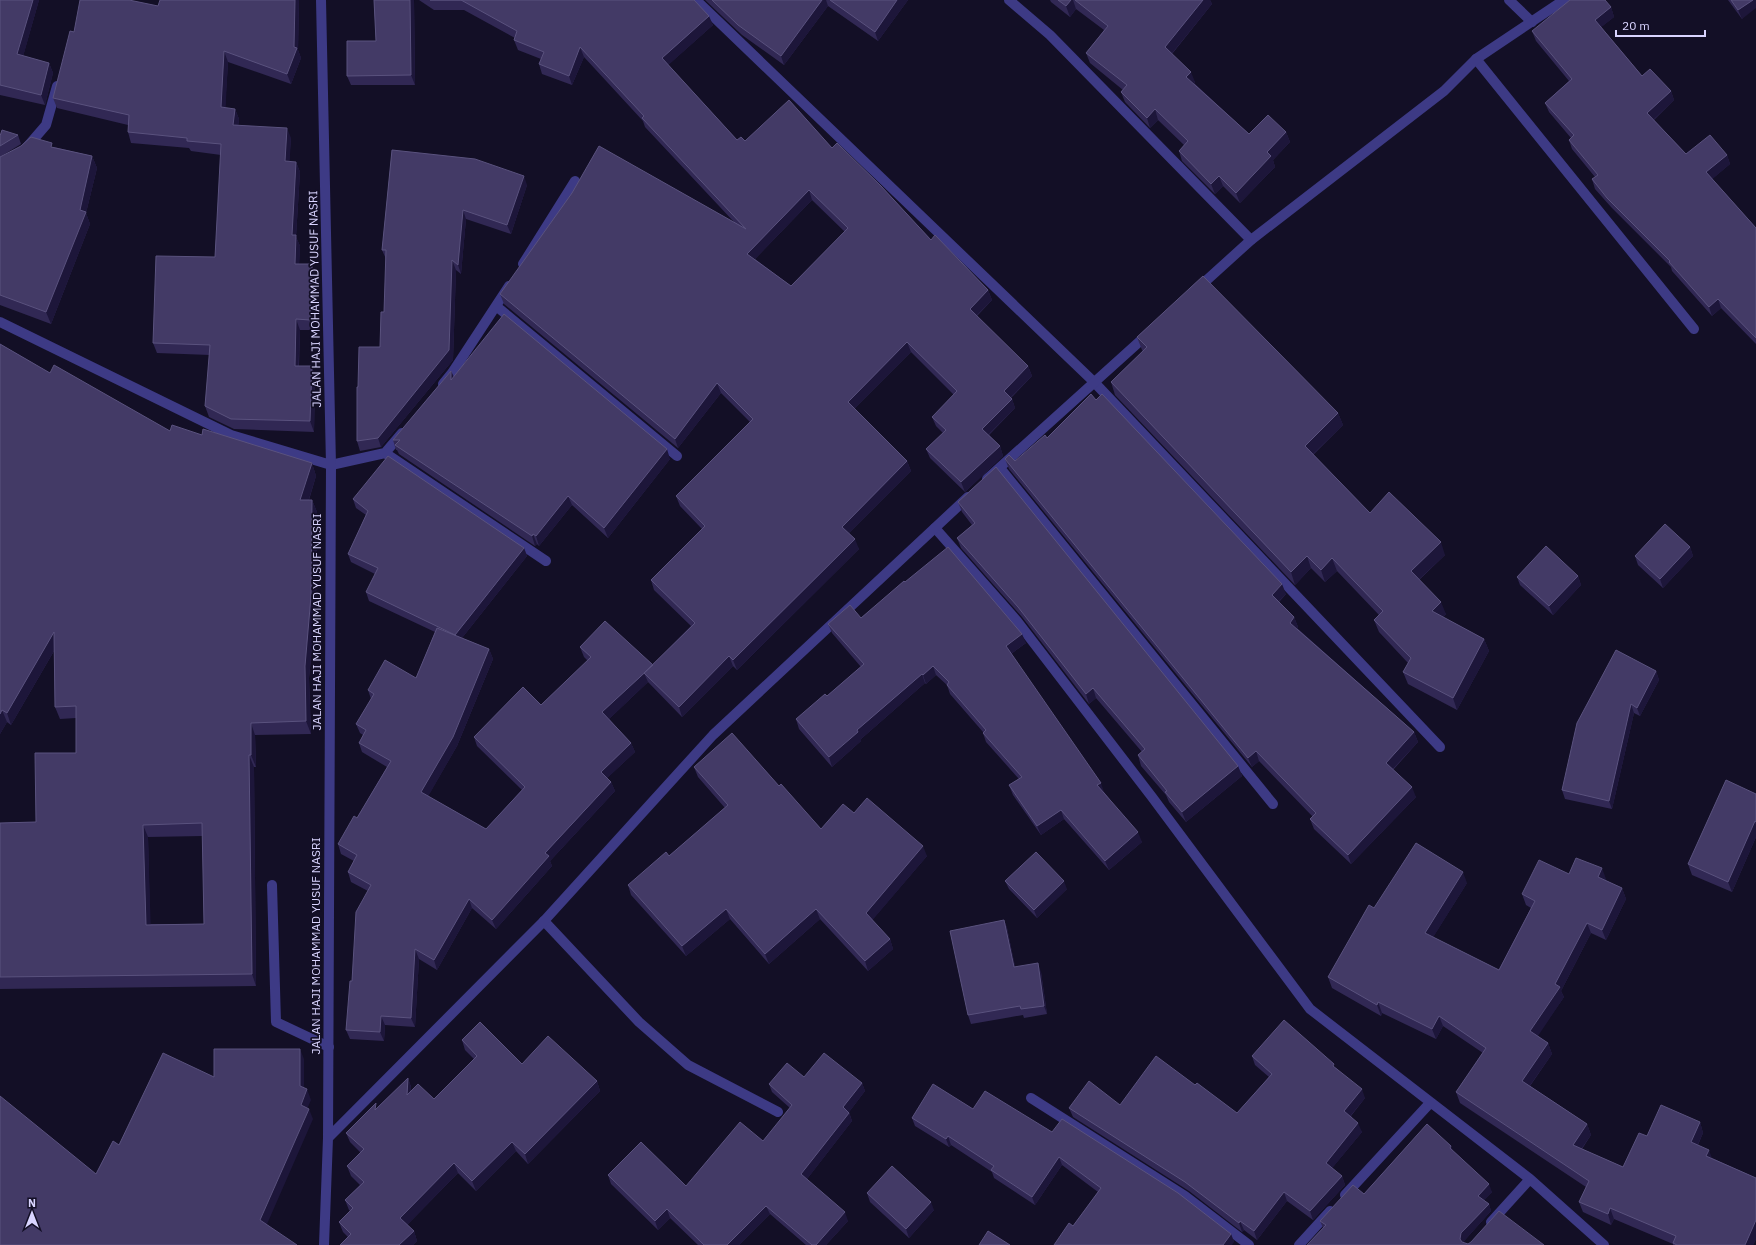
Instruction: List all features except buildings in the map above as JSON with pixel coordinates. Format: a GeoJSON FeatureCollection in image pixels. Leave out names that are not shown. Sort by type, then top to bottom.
{"type":"FeatureCollection","features":[{"type":"Feature","properties":{"kind":"street","name":"JALAN HAJI MOHAMMAD YUSUF NASRI"},"geometry":{"type":"LineString","coordinates":[[321,0],[331,465],[329,1047],[328,1138],[324,1245]]}},
{"type":"Feature","properties":{"kind":"street"},"geometry":{"type":"LineString","coordinates":[[696,0],[1094,382],[1440,747]]}},
{"type":"Feature","properties":{"kind":"street"},"geometry":{"type":"LineString","coordinates":[[1009,0],[1050,35],[1251,240]]}},
{"type":"Feature","properties":{"kind":"street"},"geometry":{"type":"LineString","coordinates":[[1509,0],[1532,22]]}},
{"type":"Feature","properties":{"kind":"street"},"geometry":{"type":"LineString","coordinates":[[1193,293],[1251,240],[1444,91],[1476,59],[1564,0]]}},
{"type":"Feature","properties":{"kind":"street"},"geometry":{"type":"LineString","coordinates":[[1476,59],[1694,329]]}},
{"type":"Feature","properties":{"kind":"street"},"geometry":{"type":"LineString","coordinates":[[17,155],[34,141],[46,125],[60,73]]}},
{"type":"Feature","properties":{"kind":"street"},"geometry":{"type":"LineString","coordinates":[[436,392],[452,373],[576,181]]}},
{"type":"Feature","properties":{"kind":"street"},"geometry":{"type":"LineString","coordinates":[[496,306],[677,456]]}},
{"type":"Feature","properties":{"kind":"street"},"geometry":{"type":"LineString","coordinates":[[0,322],[231,435],[331,465],[385,453],[411,422]]}},
{"type":"Feature","properties":{"kind":"street"},"geometry":{"type":"LineString","coordinates":[[328,1138],[544,921],[713,735],[935,528],[1158,324]]}},
{"type":"Feature","properties":{"kind":"street"},"geometry":{"type":"LineString","coordinates":[[385,453],[546,561]]}},
{"type":"Feature","properties":{"kind":"street"},"geometry":{"type":"LineString","coordinates":[[1000,468],[1273,804]]}},
{"type":"Feature","properties":{"kind":"street"},"geometry":{"type":"LineString","coordinates":[[935,528],[1017,621],[1152,797],[1310,1009],[1530,1179],[1604,1245]]}},
{"type":"Feature","properties":{"kind":"street"},"geometry":{"type":"LineString","coordinates":[[272,885],[276,1022],[329,1047]]}},
{"type":"Feature","properties":{"kind":"street"},"geometry":{"type":"LineString","coordinates":[[544,921],[639,1022],[688,1065],[778,1112]]}},
{"type":"Feature","properties":{"kind":"street"},"geometry":{"type":"LineString","coordinates":[[1031,1098],[1185,1196],[1249,1245]]}},
{"type":"Feature","properties":{"kind":"street"},"geometry":{"type":"LineString","coordinates":[[1299,1245],[1430,1103]]}},
{"type":"Feature","properties":{"kind":"street"},"geometry":{"type":"LineString","coordinates":[[1484,1228],[1530,1179]]}}]}
